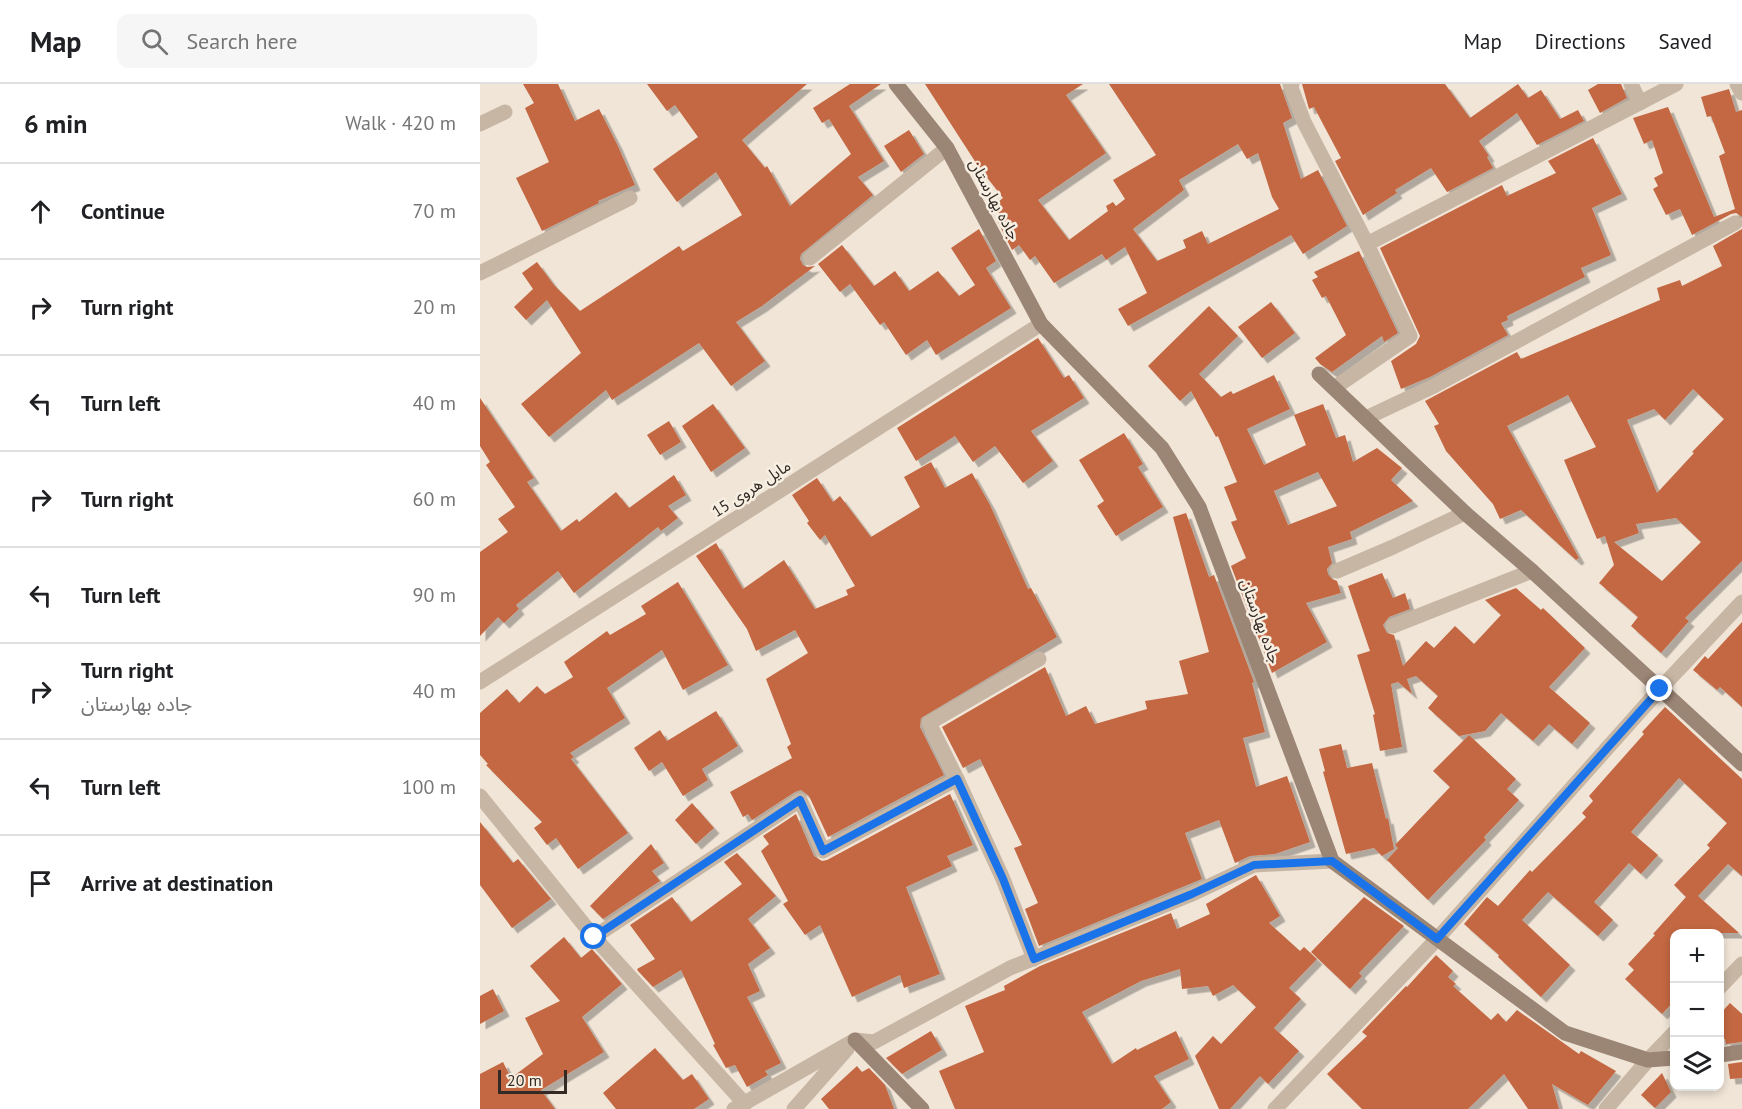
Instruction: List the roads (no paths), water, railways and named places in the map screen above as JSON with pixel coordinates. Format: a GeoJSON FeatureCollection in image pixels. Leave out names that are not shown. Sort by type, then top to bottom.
{"type":"FeatureCollection","features":[{"type":"Feature","properties":{"kind":"street","name":"جاده بهارستان"},"geometry":{"type":"LineString","coordinates":[[896,84],[947,148],[1041,324],[1162,448],[1199,507],[1332,861]]}},
{"type":"Feature","properties":{"kind":"street"},"geometry":{"type":"LineString","coordinates":[[1292,84],[1290,85],[1304,122],[1367,244],[1410,336],[1334,388]]}},
{"type":"Feature","properties":{"kind":"street"},"geometry":{"type":"LineString","coordinates":[[1631,84],[1640,102]]}},
{"type":"Feature","properties":{"kind":"street"},"geometry":{"type":"LineString","coordinates":[[1367,244],[1676,84]]}},
{"type":"Feature","properties":{"kind":"street"},"geometry":{"type":"LineString","coordinates":[[1737,84],[1742,93]]}},
{"type":"Feature","properties":{"kind":"street"},"geometry":{"type":"LineString","coordinates":[[480,124],[505,112]]}},
{"type":"Feature","properties":{"kind":"street"},"geometry":{"type":"LineString","coordinates":[[810,258],[947,148]]}},
{"type":"Feature","properties":{"kind":"street"},"geometry":{"type":"LineString","coordinates":[[480,273],[630,198]]}},
{"type":"Feature","properties":{"kind":"street"},"geometry":{"type":"LineString","coordinates":[[1366,418],[1434,386],[1735,223]]}},
{"type":"Feature","properties":{"kind":"street","name":"مایل هروی 15"},"geometry":{"type":"LineString","coordinates":[[480,682],[1041,324]]}},
{"type":"Feature","properties":{"kind":"street"},"geometry":{"type":"LineString","coordinates":[[1319,374],[1465,513],[1532,571],[1742,764]]}},
{"type":"Feature","properties":{"kind":"street"},"geometry":{"type":"LineString","coordinates":[[1337,571],[1465,513]]}},
{"type":"Feature","properties":{"kind":"street"},"geometry":{"type":"LineString","coordinates":[[1393,626],[1532,571]]}},
{"type":"Feature","properties":{"kind":"street"},"geometry":{"type":"LineString","coordinates":[[1275,1109],[1437,939],[1660,689],[1742,602]]}},
{"type":"Feature","properties":{"kind":"street"},"geometry":{"type":"LineString","coordinates":[[1034,959],[1003,879],[929,723],[1039,659]]}},
{"type":"Feature","properties":{"kind":"street"},"geometry":{"type":"LineString","coordinates":[[594,937],[800,800],[823,851],[957,779]]}},
{"type":"Feature","properties":{"kind":"street"},"geometry":{"type":"LineString","coordinates":[[480,796],[594,937],[740,1106],[855,1040],[874,1042],[1010,968],[1192,894],[1254,865],[1332,861],[1565,1033],[1648,1060],[1670,1058]]}},
{"type":"Feature","properties":{"kind":"street"},"geometry":{"type":"LineString","coordinates":[[1723,983],[1742,964]]}},
{"type":"Feature","properties":{"kind":"street"},"geometry":{"type":"LineString","coordinates":[[1606,1109],[1670,1037]]}},
{"type":"Feature","properties":{"kind":"street"},"geometry":{"type":"LineString","coordinates":[[794,1109],[855,1040]]}},
{"type":"Feature","properties":{"kind":"street"},"geometry":{"type":"LineString","coordinates":[[855,1040],[922,1109]]}},
{"type":"Feature","properties":{"kind":"street"},"geometry":{"type":"LineString","coordinates":[[1724,1054],[1742,1052]]}}]}
